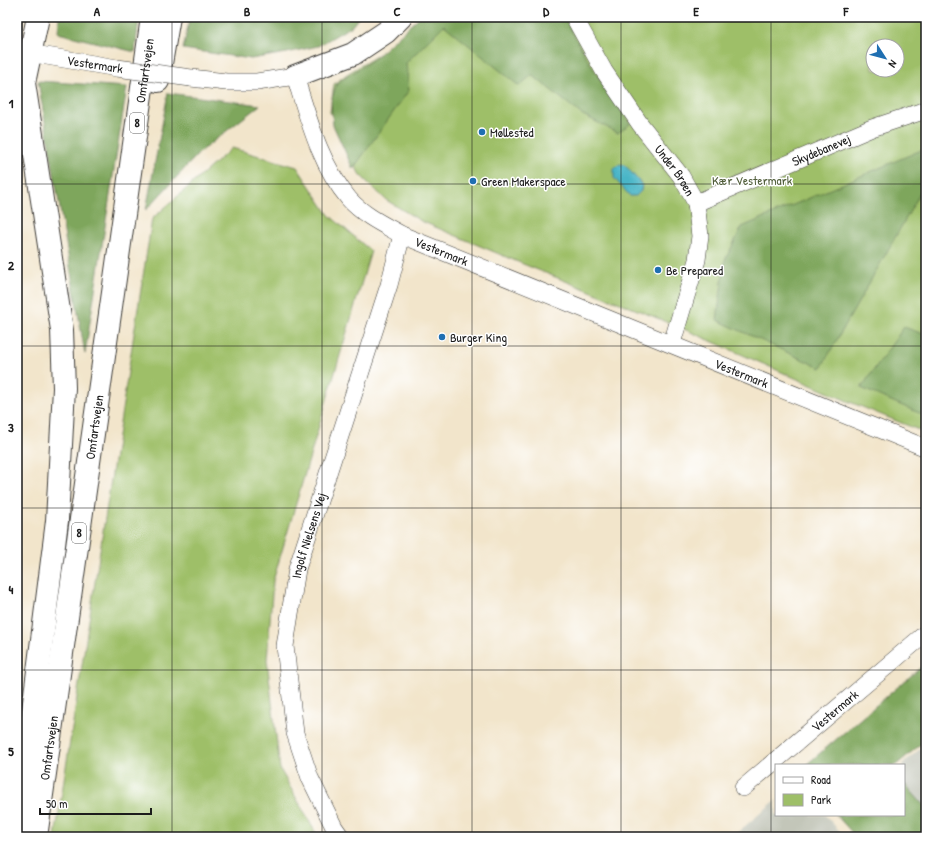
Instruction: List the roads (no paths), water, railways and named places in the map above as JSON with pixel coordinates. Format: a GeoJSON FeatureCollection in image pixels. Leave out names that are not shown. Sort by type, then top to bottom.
{"type":"FeatureCollection","features":[{"type":"Feature","properties":{"kind":"highway"},"geometry":{"type":"LineString","coordinates":[[18,837],[57,521],[64,388],[62,330],[24,83],[23,53],[38,17]]}},
{"type":"Feature","properties":{"kind":"highway","name":"Omfartsvejen"},"geometry":{"type":"LineString","coordinates":[[36,837],[152,17]]}},
{"type":"Feature","properties":{"kind":"highway"},"geometry":{"type":"LineString","coordinates":[[122,230],[153,106],[169,17]]}},
{"type":"Feature","properties":{"kind":"highway"},"geometry":{"type":"LineString","coordinates":[[295,76],[353,54],[386,32],[401,17]]}},
{"type":"Feature","properties":{"kind":"street","name":"Under Broen"},"geometry":{"type":"LineString","coordinates":[[574,17],[604,71],[640,124],[681,176],[696,203],[700,236],[697,260],[672,343]]}},
{"type":"Feature","properties":{"kind":"street","name":"Vestermark"},"geometry":{"type":"LineString","coordinates":[[23,53],[117,68],[226,82],[257,82],[295,76],[310,122],[327,164],[349,199],[370,218],[402,235],[672,343],[926,448]]}},
{"type":"Feature","properties":{"kind":"street","name":"Skydebanevej"},"geometry":{"type":"LineString","coordinates":[[696,203],[872,128],[926,110]]}},
{"type":"Feature","properties":{"kind":"street","name":"Ingolf Nielsens Vej"},"geometry":{"type":"LineString","coordinates":[[341,837],[334,827],[310,778],[295,733],[285,646],[297,569],[389,285],[402,235]]}},
{"type":"Feature","properties":{"kind":"street","name":"Vestermark"},"geometry":{"type":"LineString","coordinates":[[743,788],[926,633]]}},
{"type":"Feature","properties":{"kind":"water"},"geometry":{"type":"Polygon","coordinates":[[[620,164],[625,165],[642,185],[641,191],[636,196],[630,196],[614,178],[614,168],[620,164]]]}},
{"type":"Feature","properties":{"kind":"place","name":"Møllested"},"geometry":{"type":"Point","coordinates":[482,132]}},
{"type":"Feature","properties":{"kind":"place","name":"Green Makerspace"},"geometry":{"type":"Point","coordinates":[473,181]}},
{"type":"Feature","properties":{"kind":"place","name":"Be Prepared"},"geometry":{"type":"Point","coordinates":[658,270]}},
{"type":"Feature","properties":{"kind":"place","name":"Burger King"},"geometry":{"type":"Point","coordinates":[442,337]}},
{"type":"Feature","properties":{"kind":"park label","name":"Kær Vestermark"},"geometry":{"type":"Point","coordinates":[752,180]}}]}
